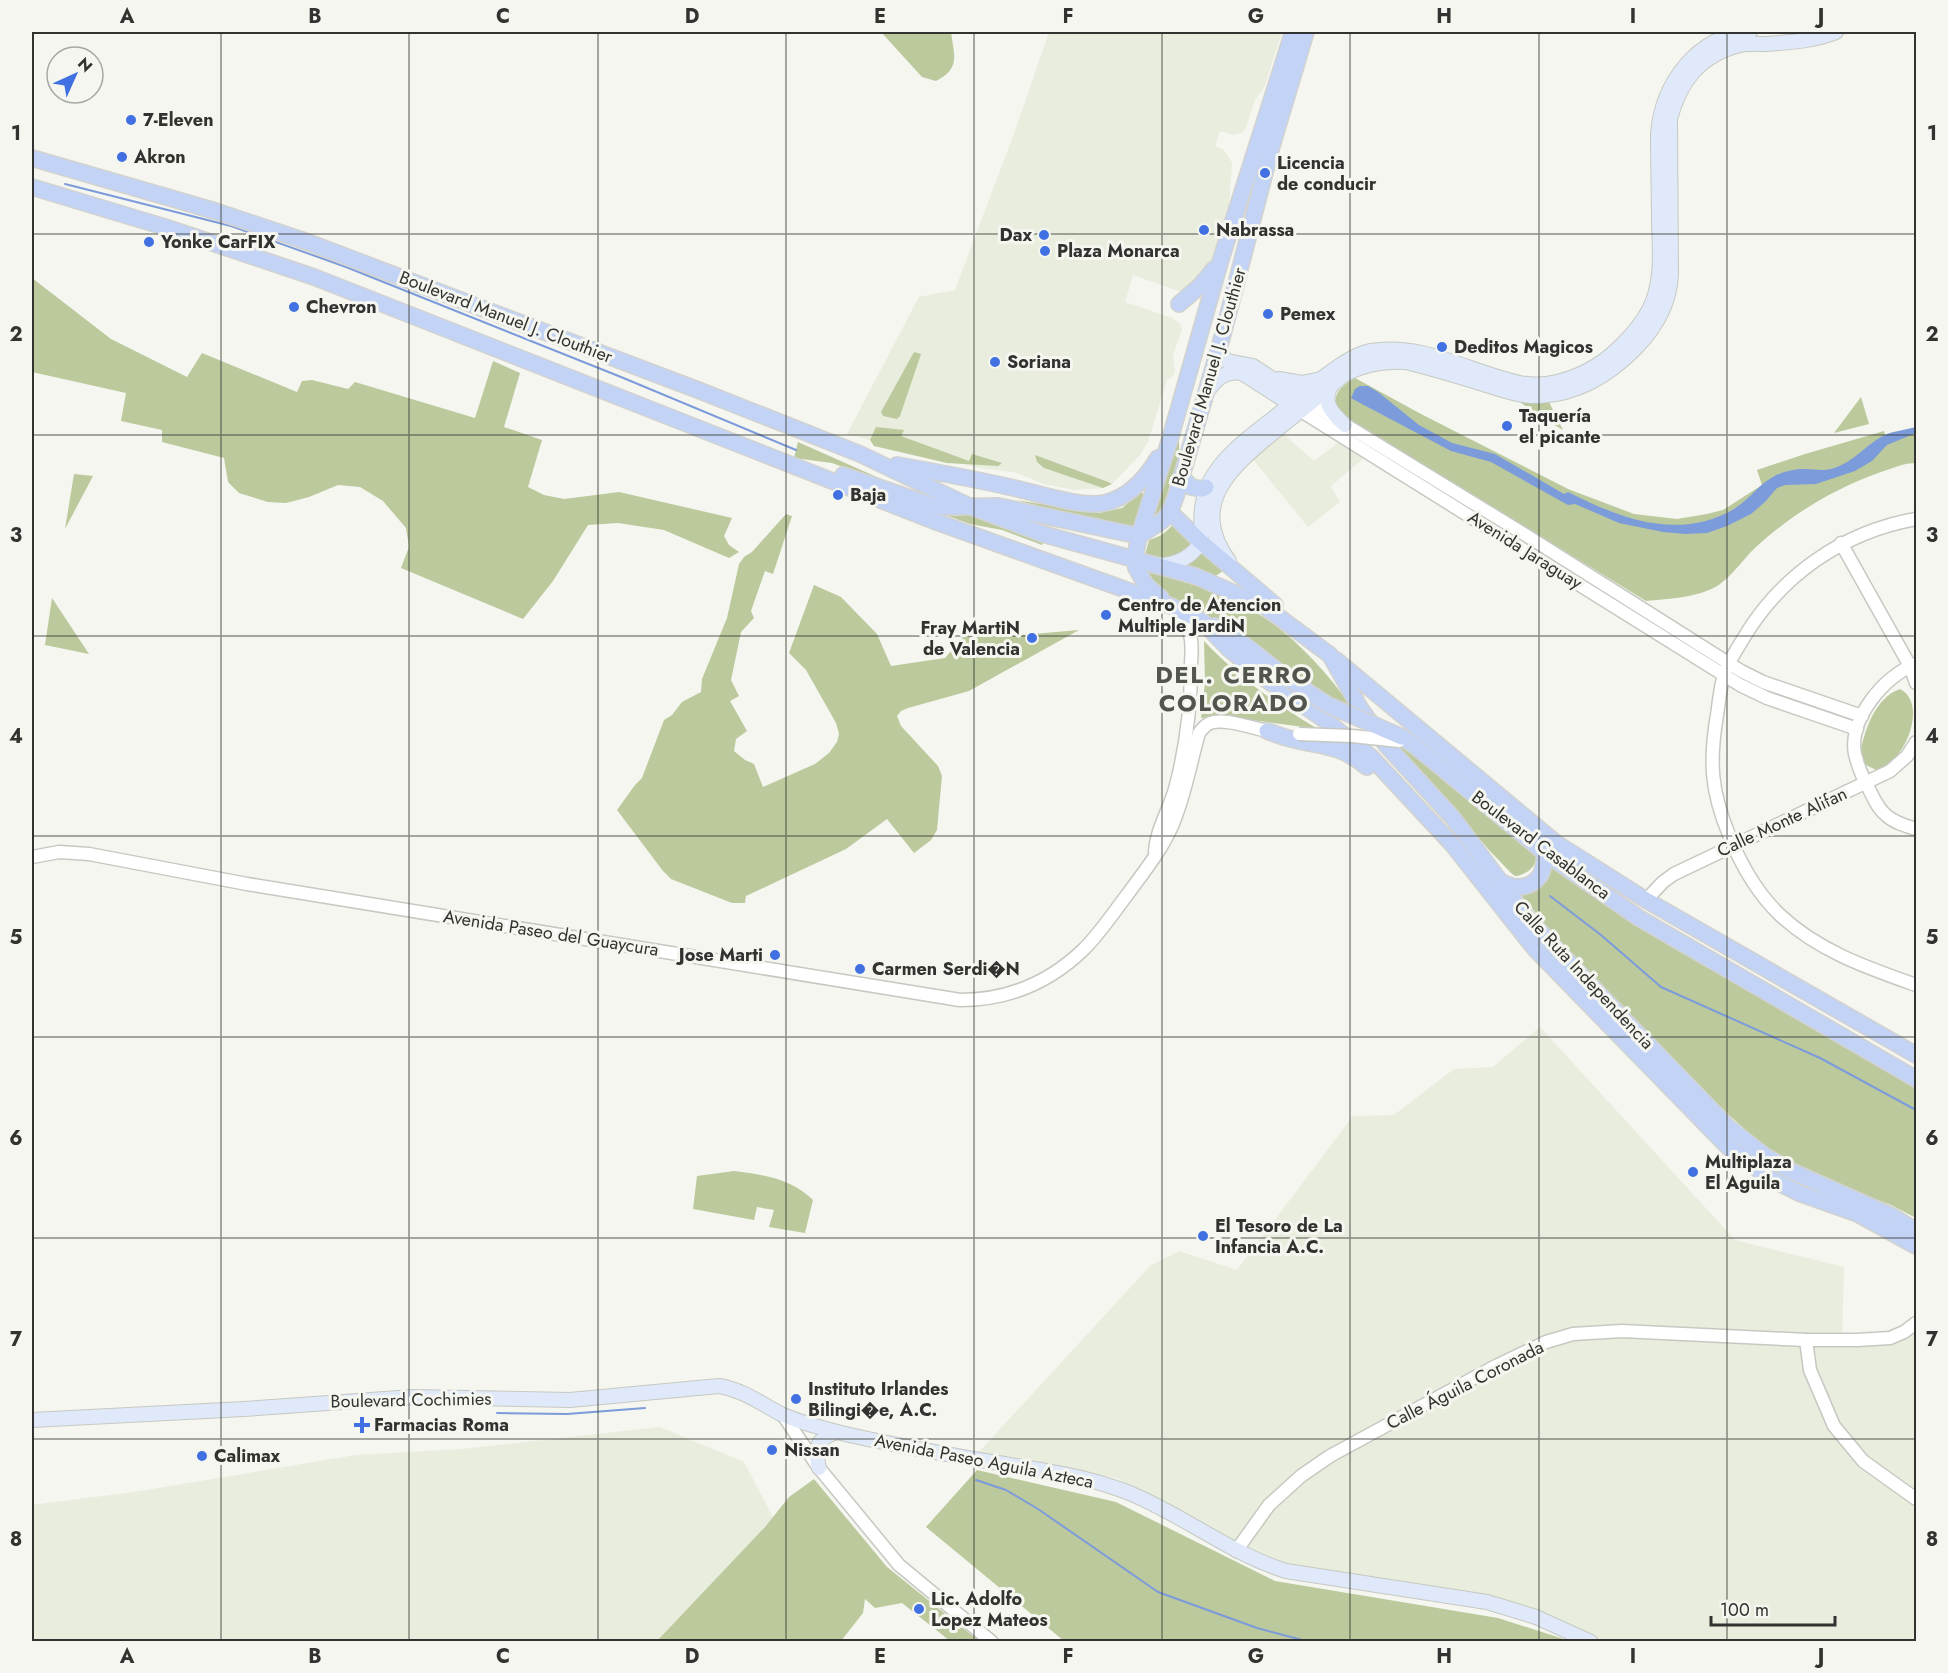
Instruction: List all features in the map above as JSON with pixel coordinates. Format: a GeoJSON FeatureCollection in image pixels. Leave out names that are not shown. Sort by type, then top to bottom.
{"type":"FeatureCollection","features":[{"type":"Feature","properties":{"kind":"main road","name":"Boulevard Manuel J. Clouthier"},"geometry":{"type":"LineString","coordinates":[[1171,606],[1146,585],[1136,568],[1135,558],[1139,536],[1170,439],[1221,259],[1293,32]]}},
{"type":"Feature","properties":{"kind":"main road","name":"Boulevard Manuel J. Clouthier"},"geometry":{"type":"LineString","coordinates":[[812,472],[833,472],[941,507],[998,506],[1139,536],[1162,521],[1170,512],[1182,477],[1271,149],[1306,32]]}},
{"type":"Feature","properties":{"kind":"main road"},"geometry":{"type":"LineString","coordinates":[[1235,570],[1220,549],[1212,525],[1218,493],[1243,458],[1300,404],[1330,380],[1350,359],[1363,353],[1394,350],[1419,353],[1512,381],[1533,384],[1562,381],[1586,372],[1602,362],[1630,336],[1653,303],[1657,288],[1660,260],[1658,134],[1665,96],[1682,69],[1697,53],[1723,38],[1750,32]]}},
{"type":"Feature","properties":{"kind":"main road"},"geometry":{"type":"LineString","coordinates":[[1263,373],[1290,382],[1311,382],[1330,380],[1357,368],[1389,361],[1406,362],[1532,396],[1553,395],[1576,388],[1609,373],[1650,332],[1669,292],[1671,274],[1670,119],[1675,99],[1682,86],[1695,69],[1708,59],[1741,45],[1801,42],[1836,32]]}},
{"type":"Feature","properties":{"kind":"main road","name":"Boulevard Manuel J. Clouthier"},"geometry":{"type":"LineString","coordinates":[[33,159],[215,211],[302,240],[698,390],[879,462],[969,506],[1043,534],[1195,576],[1264,606],[1289,625]]}},
{"type":"Feature","properties":{"kind":"main road","name":"Boulevard Manuel J. Clouthier"},"geometry":{"type":"LineString","coordinates":[[32,188],[168,228],[314,277],[954,528],[1171,606],[1203,622],[1228,648],[1264,678],[1354,743],[1388,774],[1423,812]]}},
{"type":"Feature","properties":{"kind":"main road"},"geometry":{"type":"LineString","coordinates":[[1179,304],[1200,286],[1221,259]]}},
{"type":"Feature","properties":{"kind":"main road","name":"Avenida Jaraguay"},"geometry":{"type":"LineString","coordinates":[[1218,351],[1246,375],[1300,404]]}},
{"type":"Feature","properties":{"kind":"main road","name":"Avenida Jaraguay"},"geometry":{"type":"LineString","coordinates":[[1238,368],[1253,366],[1300,404]]}},
{"type":"Feature","properties":{"kind":"main road"},"geometry":{"type":"LineString","coordinates":[[1206,393],[1221,376],[1238,368]]}},
{"type":"Feature","properties":{"kind":"main road"},"geometry":{"type":"LineString","coordinates":[[1330,380],[1328,405],[1345,425]]}},
{"type":"Feature","properties":{"kind":"main road"},"geometry":{"type":"LineString","coordinates":[[1159,565],[1183,559],[1198,547],[1201,542],[1202,503],[1206,487],[1231,453],[1249,437],[1300,404]]}},
{"type":"Feature","properties":{"kind":"main road"},"geometry":{"type":"LineString","coordinates":[[879,462],[1091,505],[1111,501],[1140,484],[1149,474],[1170,439]]}},
{"type":"Feature","properties":{"kind":"main road"},"geometry":{"type":"LineString","coordinates":[[1182,477],[1191,488],[1206,487]]}},
{"type":"Feature","properties":{"kind":"main road"},"geometry":{"type":"LineString","coordinates":[[1170,512],[1201,542],[1279,609],[1289,625]]}},
{"type":"Feature","properties":{"kind":"main road","name":"Boulevard Casablanca"},"geometry":{"type":"LineString","coordinates":[[1203,622],[1217,627],[1246,646],[1284,676],[1328,705],[1415,746],[1545,853],[1639,918],[1917,1079]]}},
{"type":"Feature","properties":{"kind":"main road","name":"Calle Ruta Independencia"},"geometry":{"type":"LineString","coordinates":[[1289,625],[1330,656],[1360,708],[1387,746],[1453,818],[1497,879],[1545,938],[1729,1128],[1765,1156],[1791,1171],[1892,1216],[1917,1231]]}},
{"type":"Feature","properties":{"kind":"main road","name":"Boulevard Casablanca"},"geometry":{"type":"LineString","coordinates":[[1330,656],[1556,843],[1646,900],[1917,1055]]}},
{"type":"Feature","properties":{"kind":"main road"},"geometry":{"type":"LineString","coordinates":[[1268,731],[1291,739],[1329,746],[1354,756],[1396,796],[1423,812]]}},
{"type":"Feature","properties":{"kind":"main road","name":"Calle Ruta Independencia"},"geometry":{"type":"LineString","coordinates":[[1423,812],[1464,859],[1535,949],[1728,1147],[1748,1163],[1790,1189],[1858,1214],[1917,1246]]}},
{"type":"Feature","properties":{"kind":"main road"},"geometry":{"type":"LineString","coordinates":[[1497,879],[1514,888],[1530,884],[1540,876],[1545,853]]}},
{"type":"Feature","properties":{"kind":"main road"},"geometry":{"type":"LineString","coordinates":[[1464,859],[1468,858],[1474,862],[1521,926],[1556,965],[1578,986],[1625,1020]]}},
{"type":"Feature","properties":{"kind":"main road","name":"Boulevard Cochimies"},"geometry":{"type":"LineString","coordinates":[[32,1420],[413,1397],[570,1400],[706,1386],[734,1388],[783,1415]]}},
{"type":"Feature","properties":{"kind":"main road","name":"Avenida Paseo Aguila Azteca"},"geometry":{"type":"LineString","coordinates":[[783,1415],[837,1432],[1088,1479],[1145,1500],[1236,1551],[1270,1566],[1286,1571],[1487,1602],[1536,1617],[1591,1641]]}},
{"type":"Feature","properties":{"kind":"main road"},"geometry":{"type":"LineString","coordinates":[[819,1468],[816,1457],[819,1442],[827,1435],[837,1432]]}},
{"type":"Feature","properties":{"kind":"street","name":"Avenida Jaraguay"},"geometry":{"type":"LineString","coordinates":[[1300,404],[1345,425],[1513,527],[1728,663],[1763,682],[1862,716]]}},
{"type":"Feature","properties":{"kind":"street","name":"Avenida Jaraguay"},"geometry":{"type":"LineString","coordinates":[[1300,404],[1441,497],[1724,675],[1767,698],[1857,729]]}},
{"type":"Feature","properties":{"kind":"street"},"geometry":{"type":"LineString","coordinates":[[1917,519],[1891,524],[1841,543],[1803,570],[1774,596],[1751,626],[1728,663],[1712,746],[1714,787],[1720,813],[1747,873],[1765,898],[1797,929],[1817,943],[1852,961],[1917,985]]}},
{"type":"Feature","properties":{"kind":"street"},"geometry":{"type":"LineString","coordinates":[[1841,543],[1913,665],[1917,683]]}},
{"type":"Feature","properties":{"kind":"street","name":"Avenida Paseo del Guaycura"},"geometry":{"type":"LineString","coordinates":[[1155,854],[1155,843],[1175,789],[1189,727],[1190,636],[1183,621],[1171,606]]}},
{"type":"Feature","properties":{"kind":"street"},"geometry":{"type":"LineString","coordinates":[[1913,665],[1880,687],[1862,716],[1857,729],[1855,753],[1865,782],[1879,807],[1887,816],[1917,829]]}},
{"type":"Feature","properties":{"kind":"street","name":"Avenida Paseo del Guaycura"},"geometry":{"type":"LineString","coordinates":[[32,857],[59,852],[89,854],[247,884],[960,1000],[991,999],[1032,987],[1060,969],[1085,948],[1163,846],[1183,794],[1199,733],[1210,723],[1220,722],[1299,734],[1400,739]]}},
{"type":"Feature","properties":{"kind":"street","name":"Calle Monte Alifan"},"geometry":{"type":"LineString","coordinates":[[1646,900],[1674,874],[1890,771],[1907,756],[1917,742]]}},
{"type":"Feature","properties":{"kind":"street","name":"Calle Águila Coronada"},"geometry":{"type":"LineString","coordinates":[[1236,1551],[1269,1505],[1313,1467],[1492,1368],[1546,1342],[1573,1334],[1622,1331],[1806,1340],[1857,1340],[1890,1338],[1917,1323]]}},
{"type":"Feature","properties":{"kind":"street"},"geometry":{"type":"LineString","coordinates":[[1806,1340],[1809,1370],[1834,1426],[1863,1461],[1917,1499]]}},
{"type":"Feature","properties":{"kind":"street"},"geometry":{"type":"LineString","coordinates":[[783,1415],[819,1468],[899,1565],[992,1641]]}},
{"type":"Feature","properties":{"kind":"shaded area","name":"Plaza Monarca"},"geometry":{"type":"Polygon","coordinates":[[[1049,32],[1282,32],[1264,88],[1255,100],[1246,128],[1234,135],[1220,131],[1215,146],[1224,150],[1232,163],[1229,205],[1211,262],[1199,271],[1195,288],[1184,293],[1133,275],[1125,302],[1172,318],[1180,324],[1182,330],[1173,355],[1174,375],[1167,380],[1148,442],[1140,455],[1112,484],[1103,488],[1074,490],[1044,484],[1014,472],[979,468],[847,434],[919,297],[955,290],[1015,131],[1049,32]]]}},
{"type":"Feature","properties":{"kind":"shaded area"},"geometry":{"type":"Polygon","coordinates":[[[1281,432],[1314,461],[1340,441],[1364,458],[1331,486],[1340,502],[1308,527],[1252,458],[1281,432]]]}},
{"type":"Feature","properties":{"kind":"shaded area"},"geometry":{"type":"Polygon","coordinates":[[[1540,1027],[1735,1240],[1844,1267],[1842,1340],[1890,1338],[1916,1323],[1916,1641],[1594,1641],[1487,1594],[1439,1594],[1267,1567],[1232,1551],[1117,1478],[978,1453],[1150,1266],[1179,1251],[1237,1270],[1353,1116],[1394,1115],[1454,1069],[1493,1067],[1540,1027]]]}},
{"type":"Feature","properties":{"kind":"shaded area"},"geometry":{"type":"Polygon","coordinates":[[[660,1427],[744,1462],[773,1517],[730,1570],[660,1641],[32,1642],[32,1505],[134,1492],[356,1455],[462,1449],[660,1427]]]}},
{"type":"Feature","properties":{"kind":"green space"},"geometry":{"type":"Polygon","coordinates":[[[881,32],[951,32],[953,66],[936,81],[922,77],[881,32]]]}},
{"type":"Feature","properties":{"kind":"green space"},"geometry":{"type":"Polygon","coordinates":[[[32,278],[111,339],[187,377],[202,353],[297,392],[302,381],[312,380],[348,389],[355,382],[475,418],[493,361],[520,373],[504,427],[542,440],[528,487],[544,495],[564,499],[619,492],[732,518],[724,536],[729,545],[739,552],[729,558],[664,530],[618,523],[588,525],[553,581],[523,619],[401,568],[409,547],[406,528],[383,501],[360,487],[338,485],[309,497],[286,503],[268,502],[239,493],[228,482],[224,458],[162,442],[162,430],[121,421],[126,393],[32,372],[32,278]]]}},
{"type":"Feature","properties":{"kind":"green space"},"geometry":{"type":"Polygon","coordinates":[[[914,352],[921,354],[900,416],[897,419],[883,416],[881,412],[914,352]]]}},
{"type":"Feature","properties":{"kind":"green space"},"geometry":{"type":"Polygon","coordinates":[[[1355,378],[1568,489],[1634,514],[1677,519],[1723,510],[1762,485],[1757,470],[1884,431],[1885,435],[1916,428],[1916,463],[1898,466],[1864,478],[1815,503],[1770,535],[1716,587],[1702,593],[1646,601],[1346,417],[1337,405],[1337,395],[1343,386],[1355,378]]]}},
{"type":"Feature","properties":{"kind":"green space"},"geometry":{"type":"Polygon","coordinates":[[[1861,397],[1869,424],[1834,433],[1861,397]]]}},
{"type":"Feature","properties":{"kind":"green space"},"geometry":{"type":"Polygon","coordinates":[[[1515,398],[1549,402],[1563,430],[1537,415],[1515,398]]]}},
{"type":"Feature","properties":{"kind":"green space"},"geometry":{"type":"Polygon","coordinates":[[[876,427],[904,430],[901,436],[969,461],[972,454],[1002,463],[998,466],[947,463],[874,446],[870,440],[876,427]]]}},
{"type":"Feature","properties":{"kind":"green space"},"geometry":{"type":"Polygon","coordinates":[[[1179,435],[1179,457],[1158,516],[1155,514],[1179,435]]]}},
{"type":"Feature","properties":{"kind":"green space"},"geometry":{"type":"Polygon","coordinates":[[[798,442],[915,494],[832,463],[794,458],[798,442]]]}},
{"type":"Feature","properties":{"kind":"green space"},"geometry":{"type":"Polygon","coordinates":[[[1035,455],[1112,484],[1103,488],[1044,468],[1037,462],[1035,455]]]}},
{"type":"Feature","properties":{"kind":"green space"},"geometry":{"type":"Polygon","coordinates":[[[74,474],[93,476],[65,529],[74,474]]]}},
{"type":"Feature","properties":{"kind":"green space"},"geometry":{"type":"Polygon","coordinates":[[[1141,492],[1147,497],[1136,525],[1133,527],[1118,527],[1016,500],[1099,513],[1122,508],[1141,492]]]}},
{"type":"Feature","properties":{"kind":"green space"},"geometry":{"type":"Polygon","coordinates":[[[940,513],[956,516],[972,514],[1044,540],[1042,545],[1002,530],[970,524],[940,513]]]}},
{"type":"Feature","properties":{"kind":"green space"},"geometry":{"type":"Polygon","coordinates":[[[786,514],[792,516],[773,574],[765,571],[751,611],[754,618],[741,632],[731,680],[739,696],[730,701],[747,731],[736,739],[734,751],[754,764],[763,787],[815,764],[829,753],[837,742],[839,734],[836,723],[806,670],[789,653],[814,585],[841,597],[877,634],[891,666],[945,658],[964,636],[997,637],[1079,630],[969,691],[908,708],[897,716],[901,726],[938,766],[942,776],[937,830],[931,840],[914,853],[887,819],[846,849],[746,896],[745,903],[732,903],[671,879],[617,810],[642,778],[664,720],[672,715],[682,702],[701,692],[702,679],[727,618],[739,564],[786,514]]]}},
{"type":"Feature","properties":{"kind":"green space"},"geometry":{"type":"Polygon","coordinates":[[[1174,523],[1193,541],[1188,547],[1172,557],[1145,555],[1149,540],[1163,534],[1174,523]]]}},
{"type":"Feature","properties":{"kind":"green space"},"geometry":{"type":"Polygon","coordinates":[[[1205,551],[1226,569],[1214,577],[1185,568],[1205,551]]]}},
{"type":"Feature","properties":{"kind":"green space"},"geometry":{"type":"Polygon","coordinates":[[[1143,571],[1213,592],[1253,610],[1300,647],[1352,707],[1318,692],[1231,631],[1163,593],[1143,571]]]}},
{"type":"Feature","properties":{"kind":"green space"},"geometry":{"type":"Polygon","coordinates":[[[52,598],[89,654],[45,645],[52,598]]]}},
{"type":"Feature","properties":{"kind":"green space"},"geometry":{"type":"Polygon","coordinates":[[[1204,641],[1258,689],[1318,729],[1222,716],[1201,718],[1205,682],[1204,641]]]}},
{"type":"Feature","properties":{"kind":"green space"},"geometry":{"type":"Polygon","coordinates":[[[1900,689],[1908,696],[1912,707],[1913,719],[1910,732],[1904,745],[1888,766],[1878,771],[1866,765],[1860,753],[1862,744],[1872,715],[1884,699],[1900,689]]]}},
{"type":"Feature","properties":{"kind":"green space"},"geometry":{"type":"Polygon","coordinates":[[[1390,741],[1409,751],[1536,854],[1533,866],[1527,872],[1519,875],[1515,876],[1511,873],[1446,799],[1390,741]]]}},
{"type":"Feature","properties":{"kind":"green space"},"geometry":{"type":"Polygon","coordinates":[[[1551,861],[1916,1084],[1916,1218],[1796,1165],[1766,1148],[1696,1083],[1550,930],[1517,890],[1551,861]]]}},
{"type":"Feature","properties":{"kind":"green space"},"geometry":{"type":"Polygon","coordinates":[[[734,1171],[786,1182],[813,1200],[805,1233],[769,1227],[774,1210],[757,1207],[754,1220],[693,1209],[697,1176],[734,1171]]]}},
{"type":"Feature","properties":{"kind":"green space"},"geometry":{"type":"Polygon","coordinates":[[[977,1470],[1116,1502],[1275,1581],[1498,1618],[1570,1641],[1064,1641],[926,1527],[977,1470]]]}},
{"type":"Feature","properties":{"kind":"green space"},"geometry":{"type":"Polygon","coordinates":[[[814,1479],[887,1567],[979,1641],[950,1641],[902,1603],[875,1608],[865,1599],[863,1613],[841,1641],[657,1641],[765,1527],[789,1497],[814,1479]]]}},
{"type":"Feature","properties":{"kind":"water"},"geometry":{"type":"Polygon","coordinates":[[[1368,386],[1378,392],[1419,425],[1452,443],[1495,454],[1564,494],[1568,492],[1629,518],[1671,525],[1692,524],[1713,519],[1734,509],[1763,484],[1780,474],[1800,469],[1821,470],[1838,467],[1885,435],[1916,427],[1916,433],[1887,445],[1872,461],[1855,471],[1816,484],[1785,485],[1777,488],[1751,514],[1727,526],[1707,533],[1685,534],[1619,523],[1575,504],[1568,505],[1491,462],[1451,451],[1351,398],[1355,389],[1368,386]]]}},
{"type":"Feature","properties":{"kind":"waterway"},"geometry":{"type":"LineString","coordinates":[[65,184],[231,226],[346,267],[796,450]]}},
{"type":"Feature","properties":{"kind":"waterway"},"geometry":{"type":"LineString","coordinates":[[1550,896],[1601,935],[1661,987],[1820,1058],[1916,1110]]}},
{"type":"Feature","properties":{"kind":"waterway"},"geometry":{"type":"LineString","coordinates":[[497,1413],[567,1414],[645,1408]]}},
{"type":"Feature","properties":{"kind":"waterway"},"geometry":{"type":"LineString","coordinates":[[976,1480],[1006,1490],[1038,1509],[1158,1592],[1257,1628],[1310,1642]]}},
{"type":"Feature","properties":{"kind":"place","name":"7-Eleven"},"geometry":{"type":"Point","coordinates":[131,120]}},
{"type":"Feature","properties":{"kind":"place","name":"Akron"},"geometry":{"type":"Point","coordinates":[122,157]}},
{"type":"Feature","properties":{"kind":"place","name":"Licencia de conducir"},"geometry":{"type":"Point","coordinates":[1265,173]}},
{"type":"Feature","properties":{"kind":"place","name":"Nabrassa"},"geometry":{"type":"Point","coordinates":[1204,230]}},
{"type":"Feature","properties":{"kind":"place","name":"Dax"},"geometry":{"type":"Point","coordinates":[1044,235]}},
{"type":"Feature","properties":{"kind":"place","name":"Yonke CarFIX"},"geometry":{"type":"Point","coordinates":[149,242]}},
{"type":"Feature","properties":{"kind":"place","name":"Plaza Monarca"},"geometry":{"type":"Point","coordinates":[1045,251]}},
{"type":"Feature","properties":{"kind":"place","name":"Chevron"},"geometry":{"type":"Point","coordinates":[294,307]}},
{"type":"Feature","properties":{"kind":"place","name":"Pemex"},"geometry":{"type":"Point","coordinates":[1268,314]}},
{"type":"Feature","properties":{"kind":"place","name":"Deditos Magicos"},"geometry":{"type":"Point","coordinates":[1442,347]}},
{"type":"Feature","properties":{"kind":"place","name":"Soriana"},"geometry":{"type":"Point","coordinates":[995,362]}},
{"type":"Feature","properties":{"kind":"place","name":"Taquería el picante"},"geometry":{"type":"Point","coordinates":[1507,426]}},
{"type":"Feature","properties":{"kind":"place","name":"Baja"},"geometry":{"type":"Point","coordinates":[838,495]}},
{"type":"Feature","properties":{"kind":"place","name":"Centro de Atencion Multiple JardiN"},"geometry":{"type":"Point","coordinates":[1106,615]}},
{"type":"Feature","properties":{"kind":"place","name":"Fray MartiN de Valencia"},"geometry":{"type":"Point","coordinates":[1032,638]}},
{"type":"Feature","properties":{"kind":"place","name":"Jose Marti"},"geometry":{"type":"Point","coordinates":[775,955]}},
{"type":"Feature","properties":{"kind":"place","name":"Carmen Serdi�N"},"geometry":{"type":"Point","coordinates":[860,969]}},
{"type":"Feature","properties":{"kind":"place","name":"Multiplaza El Aguila"},"geometry":{"type":"Point","coordinates":[1693,1172]}},
{"type":"Feature","properties":{"kind":"place","name":"El Tesoro de La Infancia A.C."},"geometry":{"type":"Point","coordinates":[1203,1236]}},
{"type":"Feature","properties":{"kind":"place","name":"Instituto Irlandes Bilingi�e, A.C."},"geometry":{"type":"Point","coordinates":[796,1399]}},
{"type":"Feature","properties":{"kind":"place","name":"Farmacias Roma"},"geometry":{"type":"Point","coordinates":[362,1425]}},
{"type":"Feature","properties":{"kind":"place","name":"Nissan"},"geometry":{"type":"Point","coordinates":[772,1450]}},
{"type":"Feature","properties":{"kind":"place","name":"Calimax"},"geometry":{"type":"Point","coordinates":[202,1456]}},
{"type":"Feature","properties":{"kind":"place","name":"Lic. Adolfo Lopez Mateos"},"geometry":{"type":"Point","coordinates":[919,1609]}},
{"type":"Feature","properties":{"kind":"district","name":"DEL. CERRO COLORADO"},"geometry":{"type":"Point","coordinates":[1234,689]}}]}
